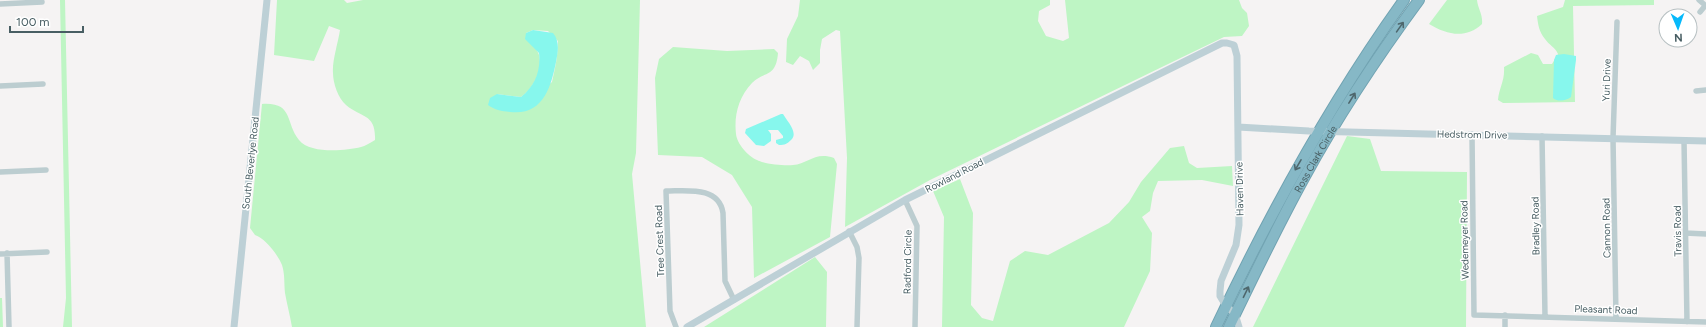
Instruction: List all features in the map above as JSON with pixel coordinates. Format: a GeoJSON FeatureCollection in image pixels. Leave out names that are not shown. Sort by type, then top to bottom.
{"type":"FeatureCollection","features":[{"type":"Feature","properties":{"kind":"highway","name":"Ross Clark Circle"},"geometry":{"type":"LineString","coordinates":[[1216,327],[1266,225],[1317,131],[1363,58],[1404,0]]}},
{"type":"Feature","properties":{"kind":"highway","name":"Ross Clark Circle"},"geometry":{"type":"LineString","coordinates":[[1229,327],[1278,227],[1332,131],[1366,77],[1419,0]]}},
{"type":"Feature","properties":{"kind":"street","name":"South Beverlye Road"},"geometry":{"type":"LineString","coordinates":[[234,327],[267,0]]}},
{"type":"Feature","properties":{"kind":"street"},"geometry":{"type":"LineString","coordinates":[[1699,0],[1706,6],[1700,12]]}},
{"type":"Feature","properties":{"kind":"street"},"geometry":{"type":"LineString","coordinates":[[0,4],[42,2]]}},
{"type":"Feature","properties":{"kind":"street","name":"Yuri Drive"},"geometry":{"type":"LineString","coordinates":[[1613,138],[1616,22]]}},
{"type":"Feature","properties":{"kind":"street","name":"Rowland Road"},"geometry":{"type":"LineString","coordinates":[[687,327],[849,231],[905,200],[1222,43],[1231,43]]}},
{"type":"Feature","properties":{"kind":"street","name":"Haven Drive"},"geometry":{"type":"LineString","coordinates":[[1226,306],[1220,296],[1220,286],[1236,245],[1238,234],[1237,56],[1236,48],[1231,43]]}},
{"type":"Feature","properties":{"kind":"street"},"geometry":{"type":"LineString","coordinates":[[0,86],[43,84]]}},
{"type":"Feature","properties":{"kind":"street"},"geometry":{"type":"LineString","coordinates":[[1696,91],[1706,90]]}},
{"type":"Feature","properties":{"kind":"street","name":"Hedstrom Drive"},"geometry":{"type":"LineString","coordinates":[[1238,127],[1317,131],[1706,141]]}},
{"type":"Feature","properties":{"kind":"street","name":"Wedemeyer Road"},"geometry":{"type":"LineString","coordinates":[[1472,134],[1474,314],[1505,315]]}},
{"type":"Feature","properties":{"kind":"street","name":"Bradley Road"},"geometry":{"type":"LineString","coordinates":[[1542,136],[1545,316]]}},
{"type":"Feature","properties":{"kind":"street","name":"Cannon Road"},"geometry":{"type":"LineString","coordinates":[[1613,138],[1616,318]]}},
{"type":"Feature","properties":{"kind":"street","name":"Travis Road"},"geometry":{"type":"LineString","coordinates":[[1684,140],[1687,322]]}},
{"type":"Feature","properties":{"kind":"street"},"geometry":{"type":"LineString","coordinates":[[0,172],[46,170]]}},
{"type":"Feature","properties":{"kind":"street","name":"Tree Crest Road"},"geometry":{"type":"LineString","coordinates":[[676,327],[670,311],[666,191],[704,192],[713,196],[720,204],[723,214],[725,281],[734,300]]}},
{"type":"Feature","properties":{"kind":"street","name":"Radford Circle"},"geometry":{"type":"LineString","coordinates":[[905,200],[917,226],[915,327]]}},
{"type":"Feature","properties":{"kind":"street"},"geometry":{"type":"LineString","coordinates":[[849,231],[859,252],[858,327]]}},
{"type":"Feature","properties":{"kind":"street"},"geometry":{"type":"LineString","coordinates":[[1686,234],[1706,234]]}},
{"type":"Feature","properties":{"kind":"street"},"geometry":{"type":"LineString","coordinates":[[0,254],[47,252]]}},
{"type":"Feature","properties":{"kind":"street"},"geometry":{"type":"LineString","coordinates":[[7,253],[9,327]]}},
{"type":"Feature","properties":{"kind":"street"},"geometry":{"type":"LineString","coordinates":[[1226,306],[1235,314],[1238,327]]}},
{"type":"Feature","properties":{"kind":"street"},"geometry":{"type":"LineString","coordinates":[[1505,315],[1505,327]]}},
{"type":"Feature","properties":{"kind":"street","name":"Pleasant Road"},"geometry":{"type":"LineString","coordinates":[[1505,315],[1706,322]]}},
{"type":"Feature","properties":{"kind":"green space"},"geometry":{"type":"Polygon","coordinates":[[[60,0],[65,0],[72,327],[63,327],[66,298],[60,0]]]}},
{"type":"Feature","properties":{"kind":"green space"},"geometry":{"type":"Polygon","coordinates":[[[277,0],[344,0],[347,3],[363,0],[640,0],[636,153],[632,174],[646,327],[292,327],[285,293],[282,265],[271,247],[255,235],[250,228],[262,104],[272,104],[279,106],[284,110],[299,140],[311,148],[346,150],[361,147],[375,140],[375,131],[370,120],[346,105],[336,90],[333,77],[333,68],[340,30],[329,26],[314,61],[274,55],[277,0]],[[533,30],[526,33],[539,55],[540,61],[540,67],[536,79],[529,89],[521,97],[497,94],[514,112],[552,82],[557,57],[558,41],[548,31],[533,30]]]}},
{"type":"Feature","properties":{"kind":"green space"},"geometry":{"type":"Polygon","coordinates":[[[800,0],[1050,0],[1050,5],[1039,11],[1038,21],[1046,36],[1063,41],[1069,38],[1065,0],[1239,0],[1242,8],[1247,13],[1249,26],[1242,36],[1224,37],[930,180],[845,227],[847,158],[840,31],[836,30],[822,39],[820,63],[813,70],[809,61],[800,56],[793,65],[786,62],[787,39],[798,16],[800,0]]]}},
{"type":"Feature","properties":{"kind":"green space"},"geometry":{"type":"Polygon","coordinates":[[[1447,0],[1477,0],[1482,17],[1482,24],[1470,32],[1456,34],[1443,31],[1429,24],[1447,0]]]}},
{"type":"Feature","properties":{"kind":"green space"},"geometry":{"type":"Polygon","coordinates":[[[1565,0],[1654,0],[1654,5],[1573,6],[1575,102],[1503,103],[1498,100],[1504,76],[1504,67],[1531,53],[1538,55],[1543,64],[1552,64],[1558,54],[1541,34],[1537,16],[1563,7],[1565,0]]]}},
{"type":"Feature","properties":{"kind":"green space"},"geometry":{"type":"Polygon","coordinates":[[[673,47],[727,51],[774,49],[778,53],[775,67],[769,73],[756,79],[747,89],[740,101],[736,114],[736,134],[738,142],[747,153],[764,163],[789,165],[798,164],[822,156],[834,158],[837,164],[830,237],[754,278],[752,207],[732,175],[702,157],[658,155],[655,78],[659,59],[673,47]]]}},
{"type":"Feature","properties":{"kind":"green space"},"geometry":{"type":"Polygon","coordinates":[[[1347,136],[1370,139],[1381,171],[1467,172],[1466,327],[1253,327],[1347,136]]]}},
{"type":"Feature","properties":{"kind":"green space"},"geometry":{"type":"Polygon","coordinates":[[[1184,146],[1189,163],[1197,168],[1232,166],[1233,186],[1202,180],[1158,181],[1153,193],[1150,211],[1142,217],[1152,233],[1150,271],[1124,327],[942,327],[944,217],[933,191],[960,179],[973,213],[971,305],[982,318],[993,321],[1010,261],[1025,251],[1048,255],[1109,223],[1129,202],[1141,182],[1170,148],[1184,146]]]}},
{"type":"Feature","properties":{"kind":"green space"},"geometry":{"type":"Polygon","coordinates":[[[815,257],[827,272],[826,327],[704,327],[815,257]]]}},
{"type":"Feature","properties":{"kind":"green space"},"geometry":{"type":"Polygon","coordinates":[[[0,298],[2,298],[3,327],[0,327],[0,298]]]}},
{"type":"Feature","properties":{"kind":"water"},"geometry":{"type":"Polygon","coordinates":[[[533,30],[553,33],[557,40],[557,58],[551,81],[544,98],[538,105],[521,112],[501,111],[493,108],[488,105],[490,98],[497,94],[521,97],[530,88],[536,78],[539,66],[539,53],[525,39],[526,33],[533,30]]]}},
{"type":"Feature","properties":{"kind":"water"},"geometry":{"type":"Polygon","coordinates":[[[1564,54],[1576,56],[1576,60],[1571,97],[1560,100],[1553,98],[1554,60],[1556,55],[1564,54]]]}},
{"type":"Feature","properties":{"kind":"water"},"geometry":{"type":"Polygon","coordinates":[[[783,114],[789,123],[794,134],[791,140],[787,143],[779,145],[776,143],[776,140],[783,138],[778,130],[768,130],[771,134],[771,141],[764,146],[756,145],[745,133],[746,129],[783,114]]]}}]}
